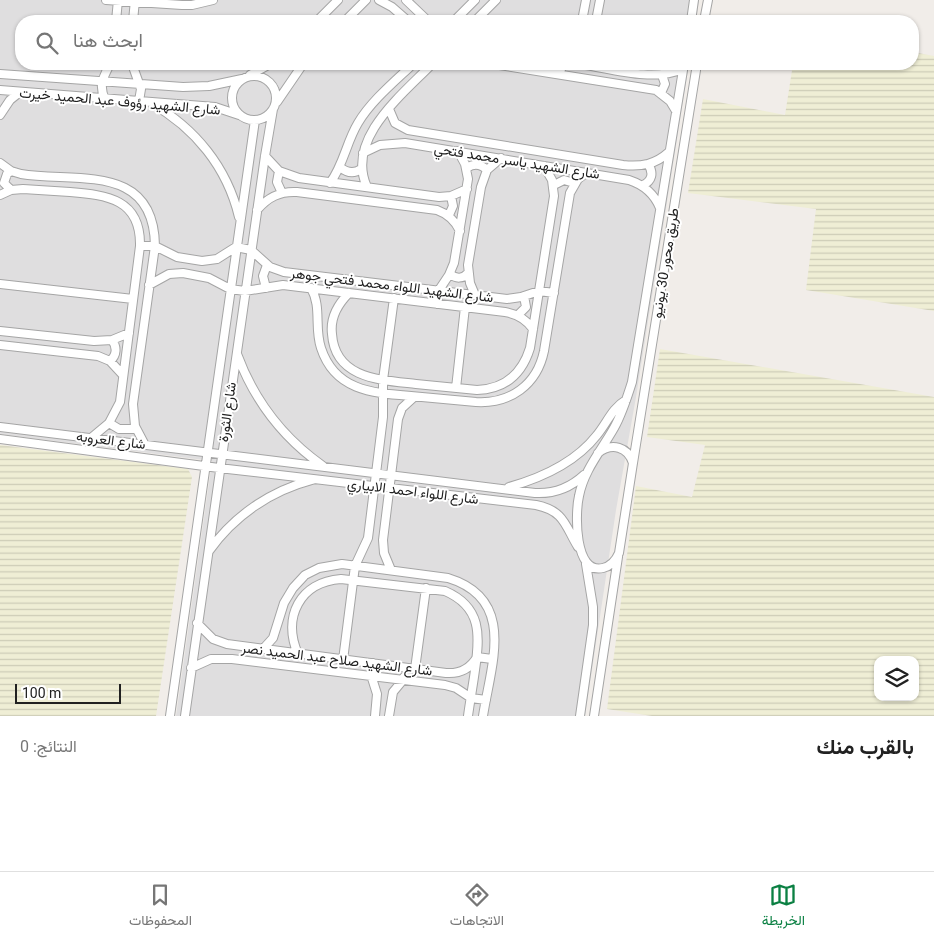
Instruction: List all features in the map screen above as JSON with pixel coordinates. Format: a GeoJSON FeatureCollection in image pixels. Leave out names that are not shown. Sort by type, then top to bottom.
{"type":"FeatureCollection","features":[{"type":"Feature","properties":{"kind":"street"},"geometry":{"type":"LineString","coordinates":[[106,0],[182,5],[192,5],[213,0]]}},
{"type":"Feature","properties":{"kind":"street"},"geometry":{"type":"LineString","coordinates":[[117,15],[118,0]]}},
{"type":"Feature","properties":{"kind":"street"},"geometry":{"type":"LineString","coordinates":[[323,15],[338,0]]}},
{"type":"Feature","properties":{"kind":"street"},"geometry":{"type":"LineString","coordinates":[[351,15],[366,0]]}},
{"type":"Feature","properties":{"kind":"street"},"geometry":{"type":"LineString","coordinates":[[379,0],[401,15]]}},
{"type":"Feature","properties":{"kind":"street"},"geometry":{"type":"LineString","coordinates":[[406,0],[422,15]]}},
{"type":"Feature","properties":{"kind":"street"},"geometry":{"type":"LineString","coordinates":[[460,15],[475,0]]}},
{"type":"Feature","properties":{"kind":"street"},"geometry":{"type":"LineString","coordinates":[[482,15],[496,0]]}},
{"type":"Feature","properties":{"kind":"street"},"geometry":{"type":"LineString","coordinates":[[583,15],[586,0]]}},
{"type":"Feature","properties":{"kind":"street"},"geometry":{"type":"LineString","coordinates":[[597,15],[600,0]]}},
{"type":"Feature","properties":{"kind":"street"},"geometry":{"type":"LineString","coordinates":[[692,15],[694,0]]}},
{"type":"Feature","properties":{"kind":"street"},"geometry":{"type":"LineString","coordinates":[[705,15],[708,0]]}},
{"type":"Feature","properties":{"kind":"street"},"geometry":{"type":"LineString","coordinates":[[134,15],[135,1]]}},
{"type":"Feature","properties":{"kind":"street"},"geometry":{"type":"LineString","coordinates":[[105,98],[102,90],[102,81],[107,70]]}},
{"type":"Feature","properties":{"kind":"street"},"geometry":{"type":"LineString","coordinates":[[134,70],[140,84],[141,94],[139,101]]}},
{"type":"Feature","properties":{"kind":"street"},"geometry":{"type":"LineString","coordinates":[[244,78],[257,76],[267,79],[271,83],[276,93],[274,106],[265,117],[249,120],[239,114],[233,106],[231,96],[234,86],[244,78],[259,70]]}},
{"type":"Feature","properties":{"kind":"street","name":"شارع الثورة"},"geometry":{"type":"LineString","coordinates":[[186,714],[197,623],[265,156],[274,106],[299,70]]}},
{"type":"Feature","properties":{"kind":"street"},"geometry":{"type":"LineString","coordinates":[[330,183],[340,167],[354,131],[363,115],[407,70]]}},
{"type":"Feature","properties":{"kind":"street"},"geometry":{"type":"LineString","coordinates":[[366,187],[361,169],[363,153],[372,132],[389,109],[426,70]]}},
{"type":"Feature","properties":{"kind":"street"},"geometry":{"type":"LineString","coordinates":[[533,70],[650,89],[661,93],[670,101],[676,111]]}},
{"type":"Feature","properties":{"kind":"street"},"geometry":{"type":"LineString","coordinates":[[560,74],[561,70]]}},
{"type":"Feature","properties":{"kind":"street"},"geometry":{"type":"LineString","coordinates":[[624,70],[648,75],[662,75],[674,70]]}},
{"type":"Feature","properties":{"kind":"street","name":"طريق محور 30 يونيو"},"geometry":{"type":"LineString","coordinates":[[587,471],[614,428],[626,400],[634,373],[682,70]]}},
{"type":"Feature","properties":{"kind":"street","name":"طريق محور 30 يونيو"},"geometry":{"type":"LineString","coordinates":[[619,553],[696,70]]}},
{"type":"Feature","properties":{"kind":"street","name":"شارع الشهيد رؤوف عبد الحميد خيرت"},"geometry":{"type":"LineString","coordinates":[[0,74],[200,87],[244,78]]}},
{"type":"Feature","properties":{"kind":"street"},"geometry":{"type":"LineString","coordinates":[[661,93],[665,84],[662,75]]}},
{"type":"Feature","properties":{"kind":"street","name":"شارع الشهيد رؤوف عبد الحميد خيرت"},"geometry":{"type":"LineString","coordinates":[[0,90],[215,107],[239,114]]}},
{"type":"Feature","properties":{"kind":"street"},"geometry":{"type":"LineString","coordinates":[[0,116],[3,104],[20,92]]}},
{"type":"Feature","properties":{"kind":"street"},"geometry":{"type":"LineString","coordinates":[[149,102],[181,123],[208,151],[228,184],[240,221]]}},
{"type":"Feature","properties":{"kind":"street"},"geometry":{"type":"LineString","coordinates":[[389,109],[392,118],[398,126],[396,134],[399,142]]}},
{"type":"Feature","properties":{"kind":"street","name":"شارع الثورة"},"geometry":{"type":"LineString","coordinates":[[171,712],[255,120]]}},
{"type":"Feature","properties":{"kind":"street","name":"شارع الشهيد ياسر محمد فتحي"},"geometry":{"type":"LineString","coordinates":[[398,126],[408,130],[623,165],[640,166],[656,162],[670,152]]}},
{"type":"Feature","properties":{"kind":"street","name":"شارع الشهيد ياسر محمد فتحي"},"geometry":{"type":"LineString","coordinates":[[363,153],[380,145],[399,142],[586,172],[629,180],[643,185]]}},
{"type":"Feature","properties":{"kind":"street"},"geometry":{"type":"LineString","coordinates":[[437,304],[439,290],[450,274],[454,263],[468,179],[467,168],[458,151]]}},
{"type":"Feature","properties":{"kind":"street"},"geometry":{"type":"LineString","coordinates":[[265,156],[279,172],[292,177],[439,197],[451,196],[466,189]]}},
{"type":"Feature","properties":{"kind":"street"},"geometry":{"type":"LineString","coordinates":[[475,295],[468,273],[481,187],[487,170],[501,158]]}},
{"type":"Feature","properties":{"kind":"street"},"geometry":{"type":"LineString","coordinates":[[0,163],[11,171],[26,175],[108,181],[124,187],[137,196],[149,212],[155,230],[155,246],[133,404],[133,419],[145,445]]}},
{"type":"Feature","properties":{"kind":"street"},"geometry":{"type":"LineString","coordinates":[[648,164],[651,169],[651,178],[643,185],[654,196],[660,209]]}},
{"type":"Feature","properties":{"kind":"street"},"geometry":{"type":"LineString","coordinates":[[467,168],[476,165],[482,166],[487,170]]}},
{"type":"Feature","properties":{"kind":"street"},"geometry":{"type":"LineString","coordinates":[[349,293],[338,307],[333,318],[332,336],[335,349],[342,360],[352,369],[367,377],[383,380],[456,388],[484,390],[504,384],[516,375],[525,362],[532,338],[554,196],[554,185],[550,174],[544,166]]}},
{"type":"Feature","properties":{"kind":"street"},"geometry":{"type":"LineString","coordinates":[[340,167],[349,172],[361,169]]}},
{"type":"Feature","properties":{"kind":"street"},"geometry":{"type":"LineString","coordinates":[[11,171],[4,178],[4,183],[11,190]]}},
{"type":"Feature","properties":{"kind":"street"},"geometry":{"type":"LineString","coordinates":[[279,172],[277,182],[282,193]]}},
{"type":"Feature","properties":{"kind":"street"},"geometry":{"type":"LineString","coordinates":[[311,288],[318,304],[319,339],[327,361],[338,375],[354,386],[382,394],[414,397],[485,403],[504,400],[526,387],[536,374],[542,359],[570,192],[574,183],[586,172]]}},
{"type":"Feature","properties":{"kind":"street"},"geometry":{"type":"LineString","coordinates":[[554,185],[564,180],[574,183]]}},
{"type":"Feature","properties":{"kind":"street"},"geometry":{"type":"LineString","coordinates":[[0,195],[22,188],[86,193],[110,197],[123,205],[133,217],[139,231],[140,246],[120,402],[110,423],[91,438]]}},
{"type":"Feature","properties":{"kind":"street"},"geometry":{"type":"LineString","coordinates":[[257,210],[268,199],[282,193],[297,192],[437,210],[449,215],[460,231]]}},
{"type":"Feature","properties":{"kind":"street"},"geometry":{"type":"LineString","coordinates":[[449,215],[453,206],[451,196]]}},
{"type":"Feature","properties":{"kind":"street"},"geometry":{"type":"LineString","coordinates":[[140,246],[155,246],[177,257],[202,261],[217,259],[236,247],[251,250]]}},
{"type":"Feature","properties":{"kind":"street","name":"شارع الشهيد اللواء محمد فتحي جوهر"},"geometry":{"type":"LineString","coordinates":[[251,250],[267,265],[284,272],[507,298],[524,296],[539,291]]}},
{"type":"Feature","properties":{"kind":"street"},"geometry":{"type":"LineString","coordinates":[[266,288],[263,276],[267,265]]}},
{"type":"Feature","properties":{"kind":"street","name":"شارع الشهيد اللواء محمد فتحي جوهر"},"geometry":{"type":"LineString","coordinates":[[149,285],[169,274],[183,273],[209,278],[230,289],[245,291],[283,285],[518,315]]}},
{"type":"Feature","properties":{"kind":"street"},"geometry":{"type":"LineString","coordinates":[[450,274],[461,278],[468,273]]}},
{"type":"Feature","properties":{"kind":"street"},"geometry":{"type":"LineString","coordinates":[[0,284],[133,299]]}},
{"type":"Feature","properties":{"kind":"street"},"geometry":{"type":"LineString","coordinates":[[539,291],[554,292]]}},
{"type":"Feature","properties":{"kind":"street"},"geometry":{"type":"LineString","coordinates":[[524,296],[526,307],[518,315],[533,329]]}},
{"type":"Feature","properties":{"kind":"street"},"geometry":{"type":"LineString","coordinates":[[343,660],[355,566],[368,538],[383,417],[383,380],[394,298]]}},
{"type":"Feature","properties":{"kind":"street"},"geometry":{"type":"LineString","coordinates":[[456,388],[465,307]]}},
{"type":"Feature","properties":{"kind":"street"},"geometry":{"type":"LineString","coordinates":[[0,331],[94,341],[112,340],[129,333]]}},
{"type":"Feature","properties":{"kind":"street"},"geometry":{"type":"LineString","coordinates":[[532,338],[546,341]]}},
{"type":"Feature","properties":{"kind":"street"},"geometry":{"type":"LineString","coordinates":[[110,361],[116,349],[112,340]]}},
{"type":"Feature","properties":{"kind":"street"},"geometry":{"type":"LineString","coordinates":[[0,345],[92,355],[110,361],[123,376]]}},
{"type":"Feature","properties":{"kind":"street"},"geometry":{"type":"LineString","coordinates":[[236,352],[247,378],[270,415],[295,444],[325,467]]}},
{"type":"Feature","properties":{"kind":"street"},"geometry":{"type":"LineString","coordinates":[[436,399],[438,386]]}},
{"type":"Feature","properties":{"kind":"street"},"geometry":{"type":"LineString","coordinates":[[391,570],[384,553],[383,540],[389,488],[400,413],[405,404],[414,397]]}},
{"type":"Feature","properties":{"kind":"street"},"geometry":{"type":"LineString","coordinates":[[504,489],[543,475],[573,458],[590,444],[613,410],[626,400]]}},
{"type":"Feature","properties":{"kind":"street"},"geometry":{"type":"LineString","coordinates":[[110,423],[119,429],[136,429]]}},
{"type":"Feature","properties":{"kind":"street","name":"شارع العروبه"},"geometry":{"type":"LineString","coordinates":[[0,427],[221,454]]}},
{"type":"Feature","properties":{"kind":"street"},"geometry":{"type":"LineString","coordinates":[[20,442],[21,429]]}},
{"type":"Feature","properties":{"kind":"street","name":"شارع العروبه"},"geometry":{"type":"LineString","coordinates":[[0,440],[219,468]]}},
{"type":"Feature","properties":{"kind":"street"},"geometry":{"type":"LineString","coordinates":[[598,453],[608,447],[619,447],[628,453],[634,463]]}},
{"type":"Feature","properties":{"kind":"street","name":"شارع اللواء احمد الابياري"},"geometry":{"type":"LineString","coordinates":[[221,454],[504,489],[550,492],[570,486],[587,471]]}},
{"type":"Feature","properties":{"kind":"street","name":"شارع اللواء احمد الابياري"},"geometry":{"type":"LineString","coordinates":[[219,468],[543,506],[565,521],[582,553]]}},
{"type":"Feature","properties":{"kind":"street"},"geometry":{"type":"LineString","coordinates":[[580,716],[593,625],[593,608],[576,514],[581,488],[587,471]]}},
{"type":"Feature","properties":{"kind":"street"},"geometry":{"type":"LineString","coordinates":[[208,553],[230,526],[256,505],[285,489],[317,479]]}},
{"type":"Feature","properties":{"kind":"street"},"geometry":{"type":"LineString","coordinates":[[586,564],[591,568],[606,567],[614,562],[619,553]]}},
{"type":"Feature","properties":{"kind":"street"},"geometry":{"type":"LineString","coordinates":[[594,716],[619,553]]}},
{"type":"Feature","properties":{"kind":"street"},"geometry":{"type":"LineString","coordinates":[[263,649],[273,638],[288,595],[298,581],[312,571],[326,565],[342,564],[458,581],[476,592],[483,600],[491,613],[495,628],[483,716]]}},
{"type":"Feature","properties":{"kind":"street"},"geometry":{"type":"LineString","coordinates":[[436,589],[438,577]]}},
{"type":"Feature","properties":{"kind":"street"},"geometry":{"type":"LineString","coordinates":[[298,654],[292,634],[292,620],[298,603],[309,590],[324,582],[341,579],[445,591],[459,599],[470,611],[479,634],[468,716]]}},
{"type":"Feature","properties":{"kind":"street"},"geometry":{"type":"LineString","coordinates":[[415,669],[426,588]]}},
{"type":"Feature","properties":{"kind":"street","name":"شارع الشهيد صلاح عبد الحميد نصر"},"geometry":{"type":"LineString","coordinates":[[197,623],[207,634],[220,642],[404,668],[446,673],[458,672],[469,667],[477,657]]}},
{"type":"Feature","properties":{"kind":"street"},"geometry":{"type":"LineString","coordinates":[[319,669],[320,657]]}},
{"type":"Feature","properties":{"kind":"street"},"geometry":{"type":"LineString","coordinates":[[477,657],[492,659]]}},
{"type":"Feature","properties":{"kind":"street","name":"شارع الشهيد صلاح عبد الحميد نصر"},"geometry":{"type":"LineString","coordinates":[[191,668],[211,659],[225,658],[450,686],[471,698]]}},
{"type":"Feature","properties":{"kind":"street"},"geometry":{"type":"LineString","coordinates":[[372,663],[371,675],[377,694],[375,716]]}},
{"type":"Feature","properties":{"kind":"street"},"geometry":{"type":"LineString","coordinates":[[389,716],[394,692],[403,680],[404,668]]}},
{"type":"Feature","properties":{"kind":"street"},"geometry":{"type":"LineString","coordinates":[[471,698],[486,700]]}},
{"type":"Feature","properties":{"kind":"street"},"geometry":{"type":"LineString","coordinates":[[171,712],[186,714]]}},
{"type":"Feature","properties":{"kind":"shaded area"},"geometry":{"type":"Polygon","coordinates":[[[0,0],[699,0],[697,15],[15,15],[15,70],[688,70],[616,510],[585,716],[176,716],[212,461],[0,434],[0,0]]]}},
{"type":"Feature","properties":{"kind":"green space"},"geometry":{"type":"Polygon","coordinates":[[[919,53],[934,56],[934,311],[806,290],[816,209],[688,193],[703,99],[785,115],[792,70],[919,70],[919,53]]]}},
{"type":"Feature","properties":{"kind":"green space"},"geometry":{"type":"Polygon","coordinates":[[[660,349],[934,397],[934,716],[652,716],[607,709],[636,486],[692,497],[705,445],[647,437],[660,349]]]}},
{"type":"Feature","properties":{"kind":"green space"},"geometry":{"type":"Polygon","coordinates":[[[0,445],[188,469],[192,477],[156,716],[0,716],[0,445]]]}}]}
